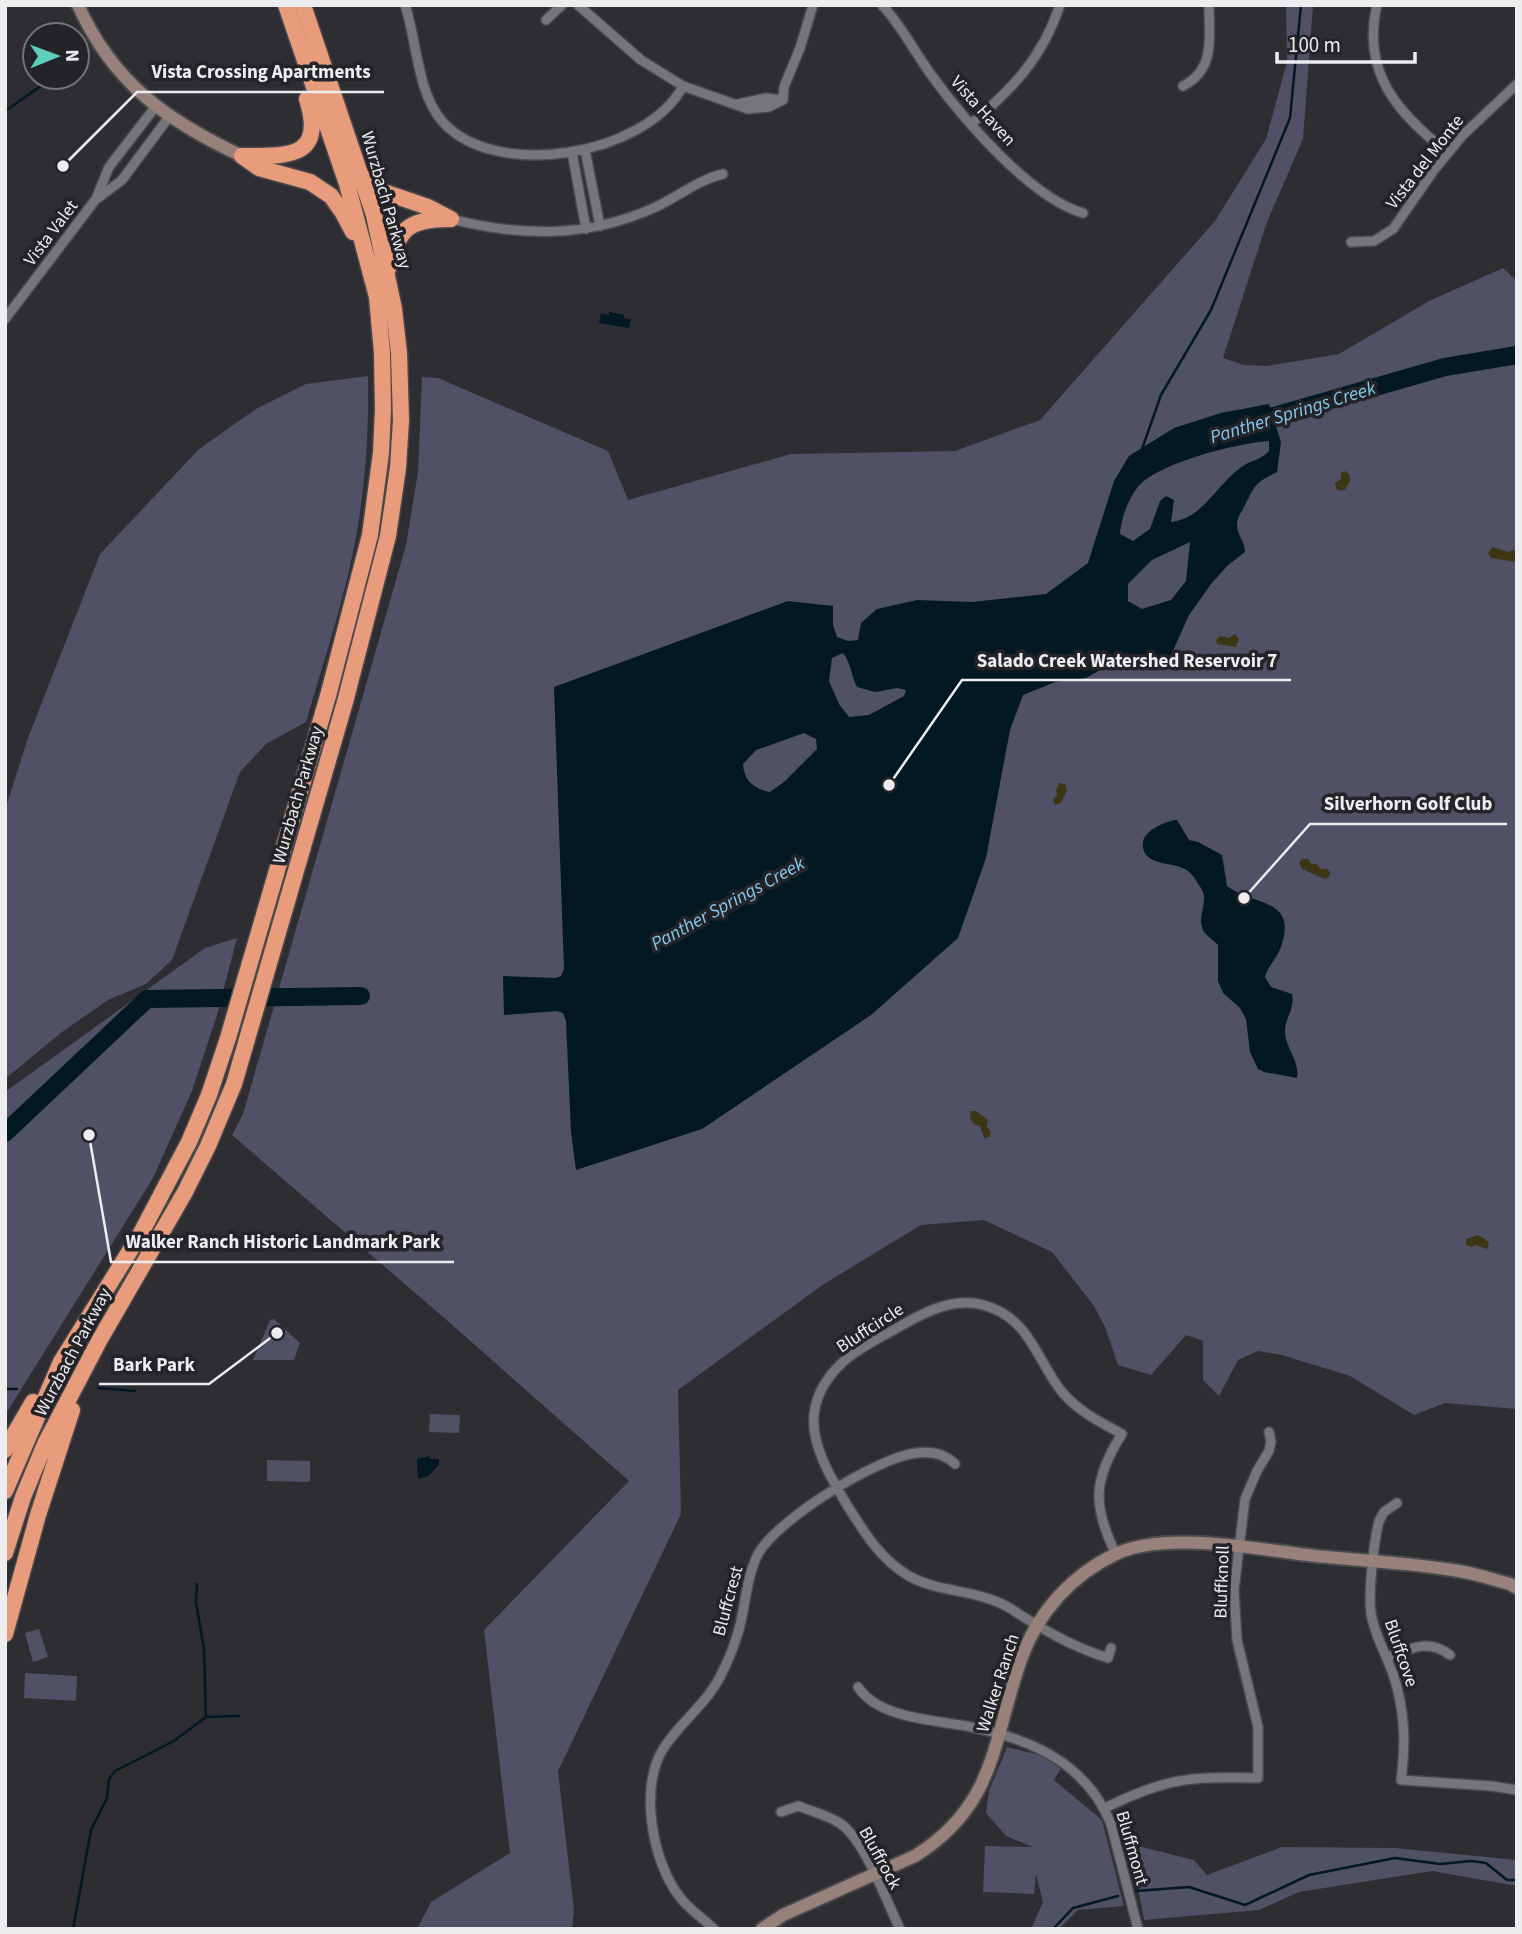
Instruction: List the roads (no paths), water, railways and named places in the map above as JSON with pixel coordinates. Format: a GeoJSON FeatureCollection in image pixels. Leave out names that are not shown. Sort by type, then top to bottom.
{"type":"FeatureCollection","features":[{"type":"Feature","properties":{"kind":"highway"},"geometry":{"type":"LineString","coordinates":[[242,156],[295,154],[305,148],[312,134],[311,113],[277,5]]}},
{"type":"Feature","properties":{"kind":"highway","name":"Wurzbach Parkway"},"geometry":{"type":"LineString","coordinates":[[5,1491],[61,1362],[163,1194],[209,1095],[328,696],[370,535],[381,453],[383,374],[377,297],[346,184],[286,5]]}},
{"type":"Feature","properties":{"kind":"highway","name":"Wurzbach Parkway"},"geometry":{"type":"LineString","coordinates":[[5,1553],[23,1497],[45,1444],[99,1340],[157,1242],[208,1146],[233,1084],[345,702],[388,537],[398,468],[401,420],[397,331],[388,272],[374,215],[303,5]]}},
{"type":"Feature","properties":{"kind":"highway"},"geometry":{"type":"LineString","coordinates":[[242,156],[259,168],[310,182],[331,196],[343,213],[369,265]]}},
{"type":"Feature","properties":{"kind":"highway"},"geometry":{"type":"LineString","coordinates":[[361,176],[384,192],[428,207],[451,219]]}},
{"type":"Feature","properties":{"kind":"highway"},"geometry":{"type":"LineString","coordinates":[[388,272],[393,249],[401,232],[412,223],[428,219],[451,219]]}},
{"type":"Feature","properties":{"kind":"highway"},"geometry":{"type":"LineString","coordinates":[[5,1450],[61,1362]]}},
{"type":"Feature","properties":{"kind":"highway"},"geometry":{"type":"LineString","coordinates":[[5,1634],[38,1515],[85,1371]]}},
{"type":"Feature","properties":{"kind":"street"},"geometry":{"type":"LineString","coordinates":[[78,5],[109,59],[130,83],[169,117],[242,156]]}},
{"type":"Feature","properties":{"kind":"street"},"geometry":{"type":"LineString","coordinates":[[405,5],[424,88],[436,113],[444,124],[470,141],[485,147],[530,155],[585,150],[636,130],[670,105],[683,86]]}},
{"type":"Feature","properties":{"kind":"street"},"geometry":{"type":"LineString","coordinates":[[546,20],[562,5]]}},
{"type":"Feature","properties":{"kind":"street"},"geometry":{"type":"LineString","coordinates":[[578,5],[642,60],[683,86],[738,104],[766,99],[783,100],[784,87],[813,5]]}},
{"type":"Feature","properties":{"kind":"street","name":"Vista Haven"},"geometry":{"type":"LineString","coordinates":[[882,5],[933,77],[971,124],[1010,164],[1040,189],[1059,204],[1083,213]]}},
{"type":"Feature","properties":{"kind":"street"},"geometry":{"type":"LineString","coordinates":[[971,124],[1019,81],[1037,57],[1060,5]]}},
{"type":"Feature","properties":{"kind":"street"},"geometry":{"type":"LineString","coordinates":[[1183,86],[1204,71],[1208,55],[1209,5]]}},
{"type":"Feature","properties":{"kind":"street"},"geometry":{"type":"LineString","coordinates":[[1377,5],[1374,25],[1376,51],[1387,90],[1411,122],[1448,153]]}},
{"type":"Feature","properties":{"kind":"street","name":"Vista del Monte"},"geometry":{"type":"LineString","coordinates":[[1351,242],[1374,241],[1393,229],[1463,135],[1517,84]]}},
{"type":"Feature","properties":{"kind":"street","name":"Vista Valet"},"geometry":{"type":"LineString","coordinates":[[5,319],[96,199],[109,167],[156,106]]}},
{"type":"Feature","properties":{"kind":"street","name":"Vista Valet"},"geometry":{"type":"LineString","coordinates":[[96,199],[122,180],[169,117]]}},
{"type":"Feature","properties":{"kind":"street"},"geometry":{"type":"LineString","coordinates":[[585,150],[600,226]]}},
{"type":"Feature","properties":{"kind":"street"},"geometry":{"type":"LineString","coordinates":[[572,152],[586,229]]}},
{"type":"Feature","properties":{"kind":"street"},"geometry":{"type":"LineString","coordinates":[[451,219],[511,231],[555,232],[586,229],[656,207],[702,180],[723,174]]}},
{"type":"Feature","properties":{"kind":"street"},"geometry":{"type":"LineString","coordinates":[[579,188],[592,185]]}},
{"type":"Feature","properties":{"kind":"street","name":"Bluffcircle"},"geometry":{"type":"LineString","coordinates":[[1111,1648],[1108,1658],[1092,1653],[988,1598],[934,1587],[900,1570],[872,1544],[819,1455],[814,1429],[820,1394],[844,1361],[921,1314],[958,1303],[992,1308],[1009,1317],[1026,1331],[1059,1389],[1071,1402],[1122,1434],[1102,1471],[1098,1498],[1105,1531],[1116,1554]]}},
{"type":"Feature","properties":{"kind":"street","name":"Bluffknoll"},"geometry":{"type":"LineString","coordinates":[[1105,1808],[1134,1794],[1172,1781],[1212,1776],[1258,1778],[1258,1727],[1237,1640],[1234,1590],[1245,1499],[1256,1471],[1269,1451],[1272,1442],[1269,1433]]}},
{"type":"Feature","properties":{"kind":"street","name":"Bluffcrest"},"geometry":{"type":"LineString","coordinates":[[714,1929],[680,1898],[670,1883],[657,1849],[651,1819],[655,1769],[665,1746],[701,1706],[720,1675],[738,1635],[751,1571],[760,1552],[780,1527],[837,1488],[884,1463],[907,1454],[937,1454],[949,1458],[955,1464]]}},
{"type":"Feature","properties":{"kind":"street","name":"Bluffcove"},"geometry":{"type":"LineString","coordinates":[[1397,1503],[1384,1512],[1379,1521],[1371,1611],[1403,1711],[1404,1752],[1401,1780],[1517,1790]]}},
{"type":"Feature","properties":{"kind":"street","name":"Walker Ranch"},"geometry":{"type":"LineString","coordinates":[[762,1929],[783,1915],[922,1851],[956,1824],[985,1780],[1022,1657],[1037,1625],[1055,1598],[1116,1554],[1152,1544],[1206,1544],[1463,1572],[1515,1583]]}},
{"type":"Feature","properties":{"kind":"street"},"geometry":{"type":"LineString","coordinates":[[1387,1657],[1427,1645],[1440,1647],[1450,1655]]}},
{"type":"Feature","properties":{"kind":"street","name":"Bluffmont"},"geometry":{"type":"LineString","coordinates":[[858,1687],[865,1698],[902,1714],[999,1734],[1065,1762],[1086,1781],[1105,1808],[1138,1929]]}},
{"type":"Feature","properties":{"kind":"street","name":"Bluffrock"},"geometry":{"type":"LineString","coordinates":[[781,1812],[798,1806],[838,1821],[851,1833],[900,1929]]}},
{"type":"Feature","properties":{"kind":"water"},"geometry":{"type":"Polygon","coordinates":[[[609,312],[631,319],[629,328],[599,323],[601,313],[609,315],[609,312]]]}},
{"type":"Feature","properties":{"kind":"water"},"geometry":{"type":"Polygon","coordinates":[[[1269,404],[1281,442],[1277,472],[1256,486],[1238,519],[1237,529],[1245,552],[1228,565],[1211,584],[1189,615],[1165,663],[1154,667],[1109,665],[1086,678],[1055,682],[1023,695],[1010,730],[986,858],[958,938],[871,1015],[702,1129],[576,1170],[571,1132],[566,1021],[563,1013],[557,1011],[504,1015],[503,976],[556,978],[561,976],[564,969],[554,687],[788,601],[833,606],[833,625],[837,637],[848,641],[858,640],[861,623],[877,609],[917,600],[972,602],[1046,594],[1088,563],[1114,481],[1129,456],[1174,428],[1221,413],[1269,404]],[[1269,441],[1198,456],[1161,470],[1147,479],[1137,488],[1127,504],[1120,534],[1133,541],[1150,529],[1160,501],[1166,496],[1174,500],[1171,522],[1192,515],[1240,468],[1269,451],[1269,441]],[[1190,542],[1152,560],[1128,584],[1128,601],[1142,609],[1171,600],[1186,581],[1190,542]],[[843,653],[832,658],[829,681],[839,704],[849,717],[869,715],[904,696],[906,690],[897,688],[875,692],[857,687],[843,653]],[[804,733],[756,750],[743,764],[745,775],[759,789],[770,792],[817,749],[816,739],[804,733]]]}},
{"type":"Feature","properties":{"kind":"water"},"geometry":{"type":"Polygon","coordinates":[[[1177,820],[1189,840],[1222,855],[1227,886],[1279,911],[1284,919],[1285,931],[1281,947],[1265,977],[1271,987],[1292,994],[1285,1033],[1297,1066],[1297,1078],[1258,1069],[1250,1052],[1246,1019],[1240,1008],[1223,993],[1218,981],[1218,945],[1204,932],[1201,924],[1204,898],[1201,888],[1188,871],[1150,858],[1143,848],[1144,837],[1154,828],[1177,820]]]}},
{"type":"Feature","properties":{"kind":"water"},"geometry":{"type":"Polygon","coordinates":[[[429,1456],[430,1459],[439,1459],[439,1465],[428,1476],[418,1479],[417,1459],[429,1456]]]}},
{"type":"Feature","properties":{"kind":"waterway"},"geometry":{"type":"LineString","coordinates":[[1142,449],[1161,395],[1211,310],[1290,118],[1301,5]]}},
{"type":"Feature","properties":{"kind":"waterway"},"geometry":{"type":"LineString","coordinates":[[5,111],[34,91]]}},
{"type":"Feature","properties":{"kind":"waterway","name":"Panther Springs Creek"},"geometry":{"type":"LineString","coordinates":[[1253,422],[1445,367],[1517,355]]}},
{"type":"Feature","properties":{"kind":"waterway","name":"Panther Springs Creek"},"geometry":{"type":"LineString","coordinates":[[5,1133],[147,999],[361,996]]}},
{"type":"Feature","properties":{"kind":"waterway"},"geometry":{"type":"LineString","coordinates":[[99,1388],[135,1391]]}},
{"type":"Feature","properties":{"kind":"waterway"},"geometry":{"type":"LineString","coordinates":[[5,1389],[17,1389]]}},
{"type":"Feature","properties":{"kind":"waterway"},"geometry":{"type":"LineString","coordinates":[[73,1929],[91,1830],[107,1798],[109,1779],[115,1771],[174,1741],[206,1717],[204,1649],[196,1602],[197,1584]]}},
{"type":"Feature","properties":{"kind":"waterway"},"geometry":{"type":"LineString","coordinates":[[206,1717],[239,1716]]}},
{"type":"Feature","properties":{"kind":"waterway"},"geometry":{"type":"LineString","coordinates":[[1136,1891],[1189,1887],[1245,1905],[1309,1875],[1395,1858],[1440,1864],[1471,1861],[1486,1863],[1507,1880],[1517,1880]]}},
{"type":"Feature","properties":{"kind":"waterway"},"geometry":{"type":"LineString","coordinates":[[1053,1929],[1073,1908],[1118,1896]]}},
{"type":"Feature","properties":{"kind":"place","name":"Vista Crossing Apartments"},"geometry":{"type":"Point","coordinates":[63,166]}},
{"type":"Feature","properties":{"kind":"place","name":"Salado Creek Watershed Reservoir 7"},"geometry":{"type":"Point","coordinates":[889,785]}},
{"type":"Feature","properties":{"kind":"place","name":"Silverhorn Golf Club"},"geometry":{"type":"Point","coordinates":[1244,898]}},
{"type":"Feature","properties":{"kind":"place","name":"Walker Ranch Historic Landmark Park"},"geometry":{"type":"Point","coordinates":[89,1135]}},
{"type":"Feature","properties":{"kind":"place","name":"Bark Park"},"geometry":{"type":"Point","coordinates":[277,1333]}}]}
